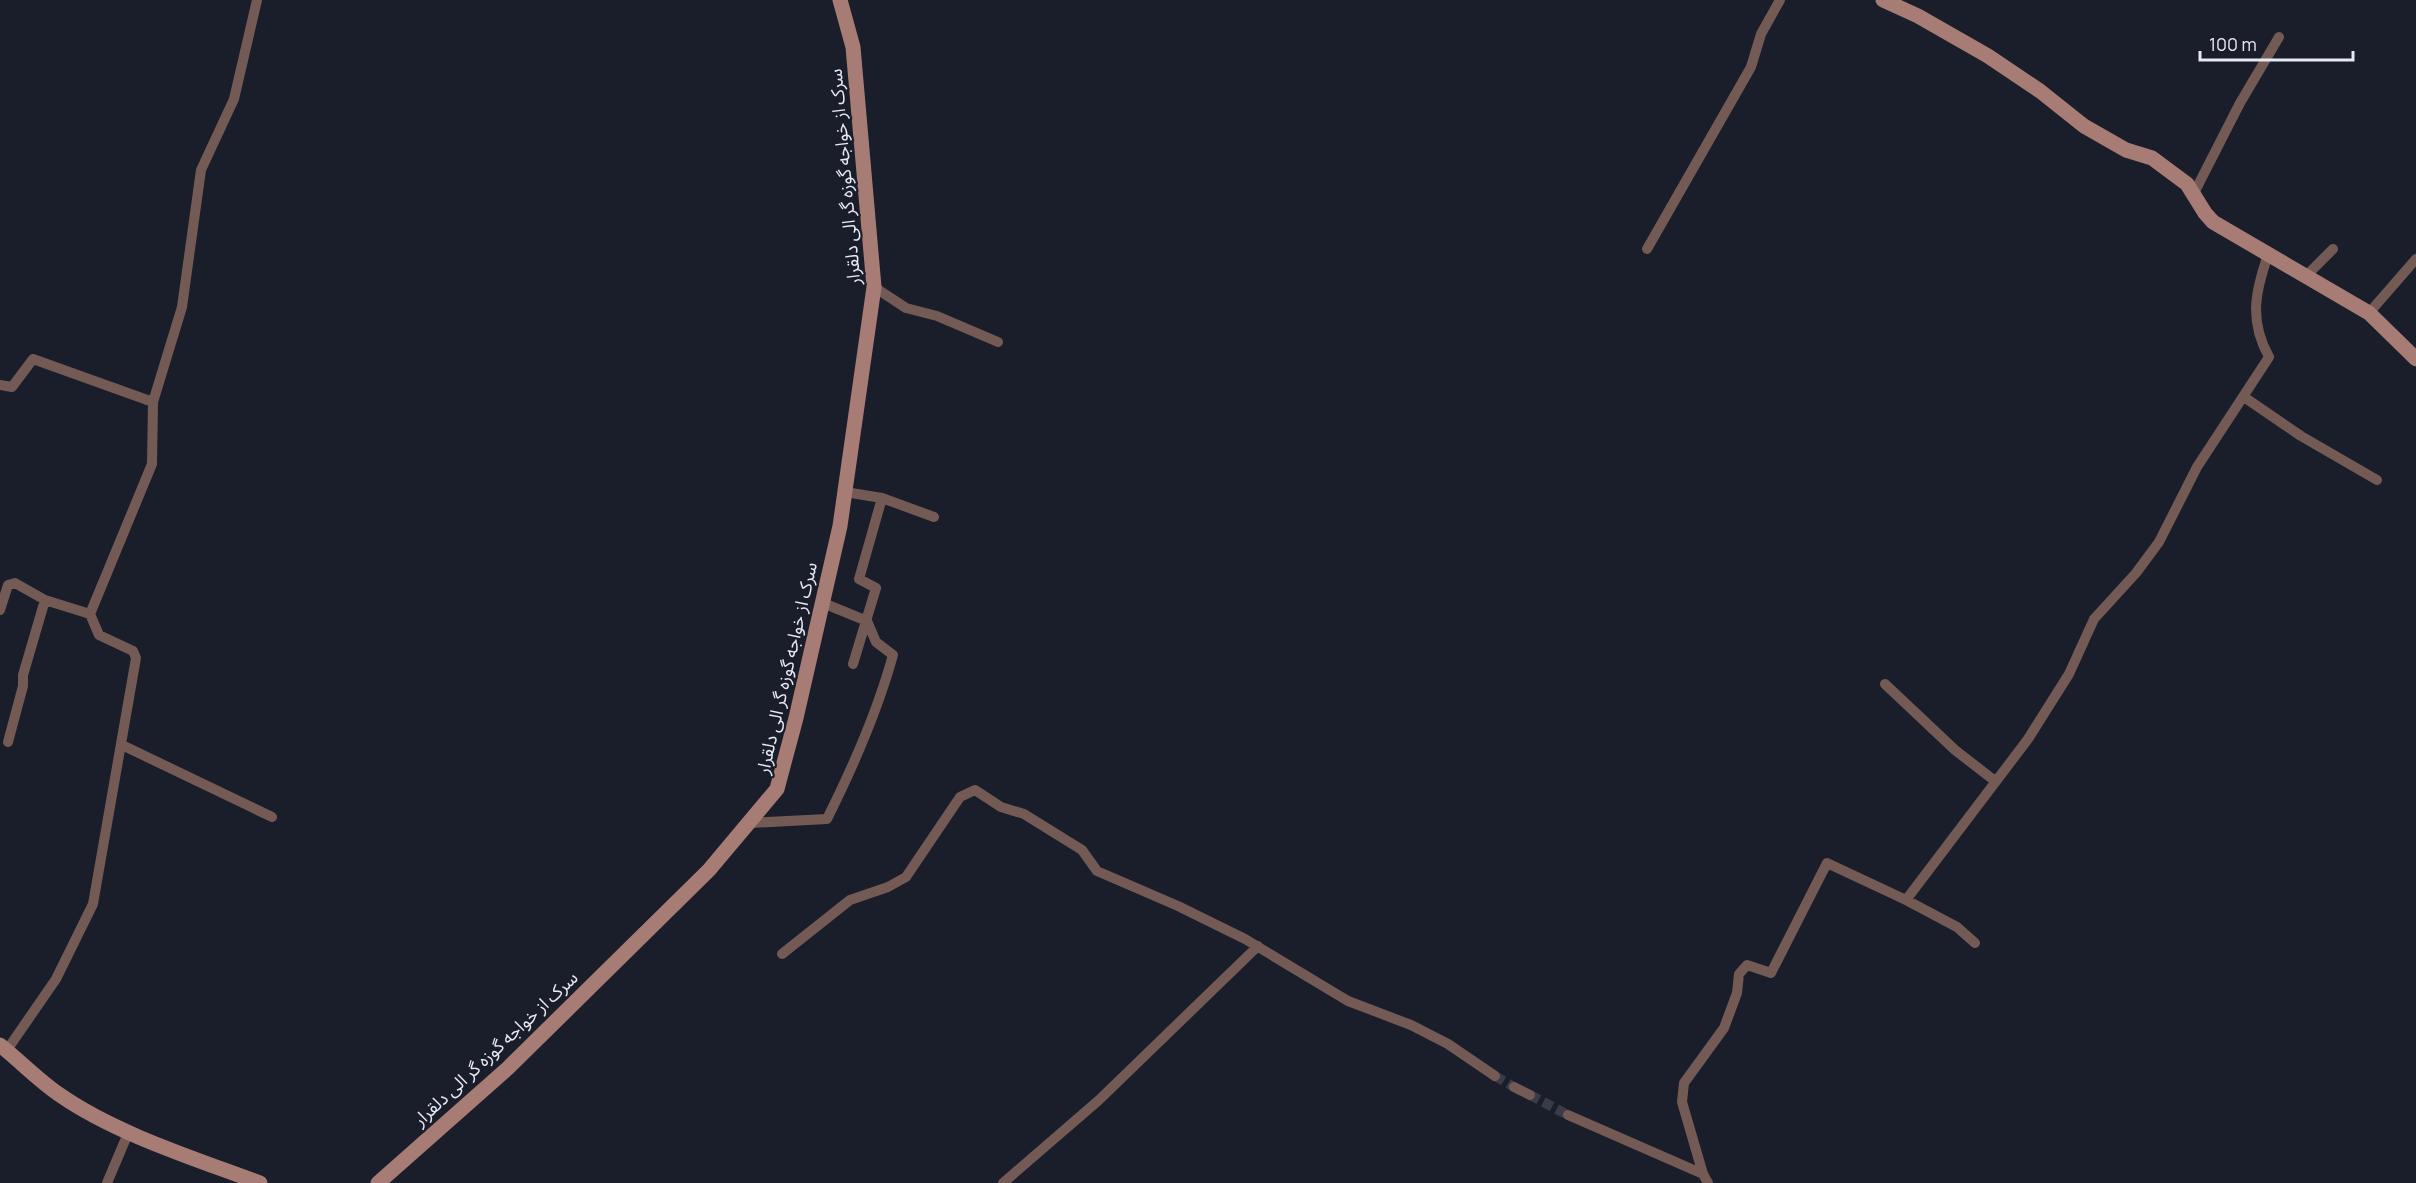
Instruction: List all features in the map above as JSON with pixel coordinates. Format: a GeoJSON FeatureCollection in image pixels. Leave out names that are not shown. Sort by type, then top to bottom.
{"type":"FeatureCollection","features":[{"type":"Feature","properties":{"kind":"street"},"geometry":{"type":"LineString","coordinates":[[257,0],[234,99],[201,170],[182,307],[153,402],[152,464],[90,614],[99,635],[133,651],[136,658],[93,904],[56,979],[3,1048],[23,1067],[61,1096],[108,1123],[260,1183]]}},
{"type":"Feature","properties":{"kind":"street","name":"سرک از خواجه گوزه گر الی دلقرار"},"geometry":{"type":"LineString","coordinates":[[378,1183],[508,1068],[709,870],[777,789],[840,525],[874,287],[853,47],[840,0]]}},
{"type":"Feature","properties":{"kind":"street"},"geometry":{"type":"LineString","coordinates":[[1647,249],[1751,67],[1761,34],[1780,0]]}},
{"type":"Feature","properties":{"kind":"street"},"geometry":{"type":"LineString","coordinates":[[1891,2],[1988,56],[2040,91],[2084,126],[2126,150],[2152,158],[2187,184],[2213,222],[2369,313],[2416,359]]}},
{"type":"Feature","properties":{"kind":"street"},"geometry":{"type":"LineString","coordinates":[[2193,195],[2240,104],[2279,37]]}},
{"type":"Feature","properties":{"kind":"street"},"geometry":{"type":"LineString","coordinates":[[2305,277],[2333,249]]}},
{"type":"Feature","properties":{"kind":"street"},"geometry":{"type":"LineString","coordinates":[[1906,900],[2028,739],[2069,674],[2094,619],[2136,573],[2159,542],[2198,467],[2269,357],[2260,339],[2256,308],[2257,285],[2268,255]]}},
{"type":"Feature","properties":{"kind":"street"},"geometry":{"type":"LineString","coordinates":[[2369,313],[2416,259]]}},
{"type":"Feature","properties":{"kind":"street"},"geometry":{"type":"LineString","coordinates":[[874,287],[906,308],[937,316],[998,342]]}},
{"type":"Feature","properties":{"kind":"street"},"geometry":{"type":"LineString","coordinates":[[0,385],[12,387],[29,361],[33,359],[153,402]]}},
{"type":"Feature","properties":{"kind":"street"},"geometry":{"type":"LineString","coordinates":[[2244,397],[2301,436],[2377,480]]}},
{"type":"Feature","properties":{"kind":"street"},"geometry":{"type":"LineString","coordinates":[[846,492],[882,498],[934,517]]}},
{"type":"Feature","properties":{"kind":"street"},"geometry":{"type":"LineString","coordinates":[[853,664],[876,588],[859,579],[882,498]]}},
{"type":"Feature","properties":{"kind":"street"},"geometry":{"type":"LineString","coordinates":[[0,610],[8,585],[15,583],[45,600],[90,614]]}},
{"type":"Feature","properties":{"kind":"street"},"geometry":{"type":"LineString","coordinates":[[8,742],[23,686],[23,675],[45,600]]}},
{"type":"Feature","properties":{"kind":"street"},"geometry":{"type":"LineString","coordinates":[[750,823],[827,819],[857,759],[880,701],[893,655],[876,642],[867,621],[823,603]]}},
{"type":"Feature","properties":{"kind":"street"},"geometry":{"type":"LineString","coordinates":[[1885,684],[1955,750],[1995,781]]}},
{"type":"Feature","properties":{"kind":"street"},"geometry":{"type":"LineString","coordinates":[[122,745],[272,816]]}},
{"type":"Feature","properties":{"kind":"street"},"geometry":{"type":"LineString","coordinates":[[782,954],[850,900],[906,878],[960,797],[975,790],[1001,807],[1024,814],[1082,850],[1097,871],[1178,906],[1258,946],[1348,1001],[1411,1025],[1448,1044],[1495,1076]]}},
{"type":"Feature","properties":{"kind":"street"},"geometry":{"type":"LineString","coordinates":[[1706,1179],[1682,1102],[1684,1083],[1724,1028],[1737,993],[1739,974],[1747,965],[1771,973],[1827,863],[1957,927],[1975,943]]}},
{"type":"Feature","properties":{"kind":"street"},"geometry":{"type":"LineString","coordinates":[[1003,1183],[1099,1100],[1258,946]]}},
{"type":"Feature","properties":{"kind":"street"},"geometry":{"type":"LineString","coordinates":[[1514,1087],[1530,1095]]}},
{"type":"Feature","properties":{"kind":"street"},"geometry":{"type":"LineString","coordinates":[[1568,1114],[1706,1179]]}},
{"type":"Feature","properties":{"kind":"street"},"geometry":{"type":"LineString","coordinates":[[107,1183],[129,1131]]}},
{"type":"Feature","properties":{"kind":"tunnel"},"geometry":{"type":"LineString","coordinates":[[1495,1076],[1514,1087]]}},
{"type":"Feature","properties":{"kind":"tunnel"},"geometry":{"type":"LineString","coordinates":[[1530,1095],[1568,1115]]}}]}
